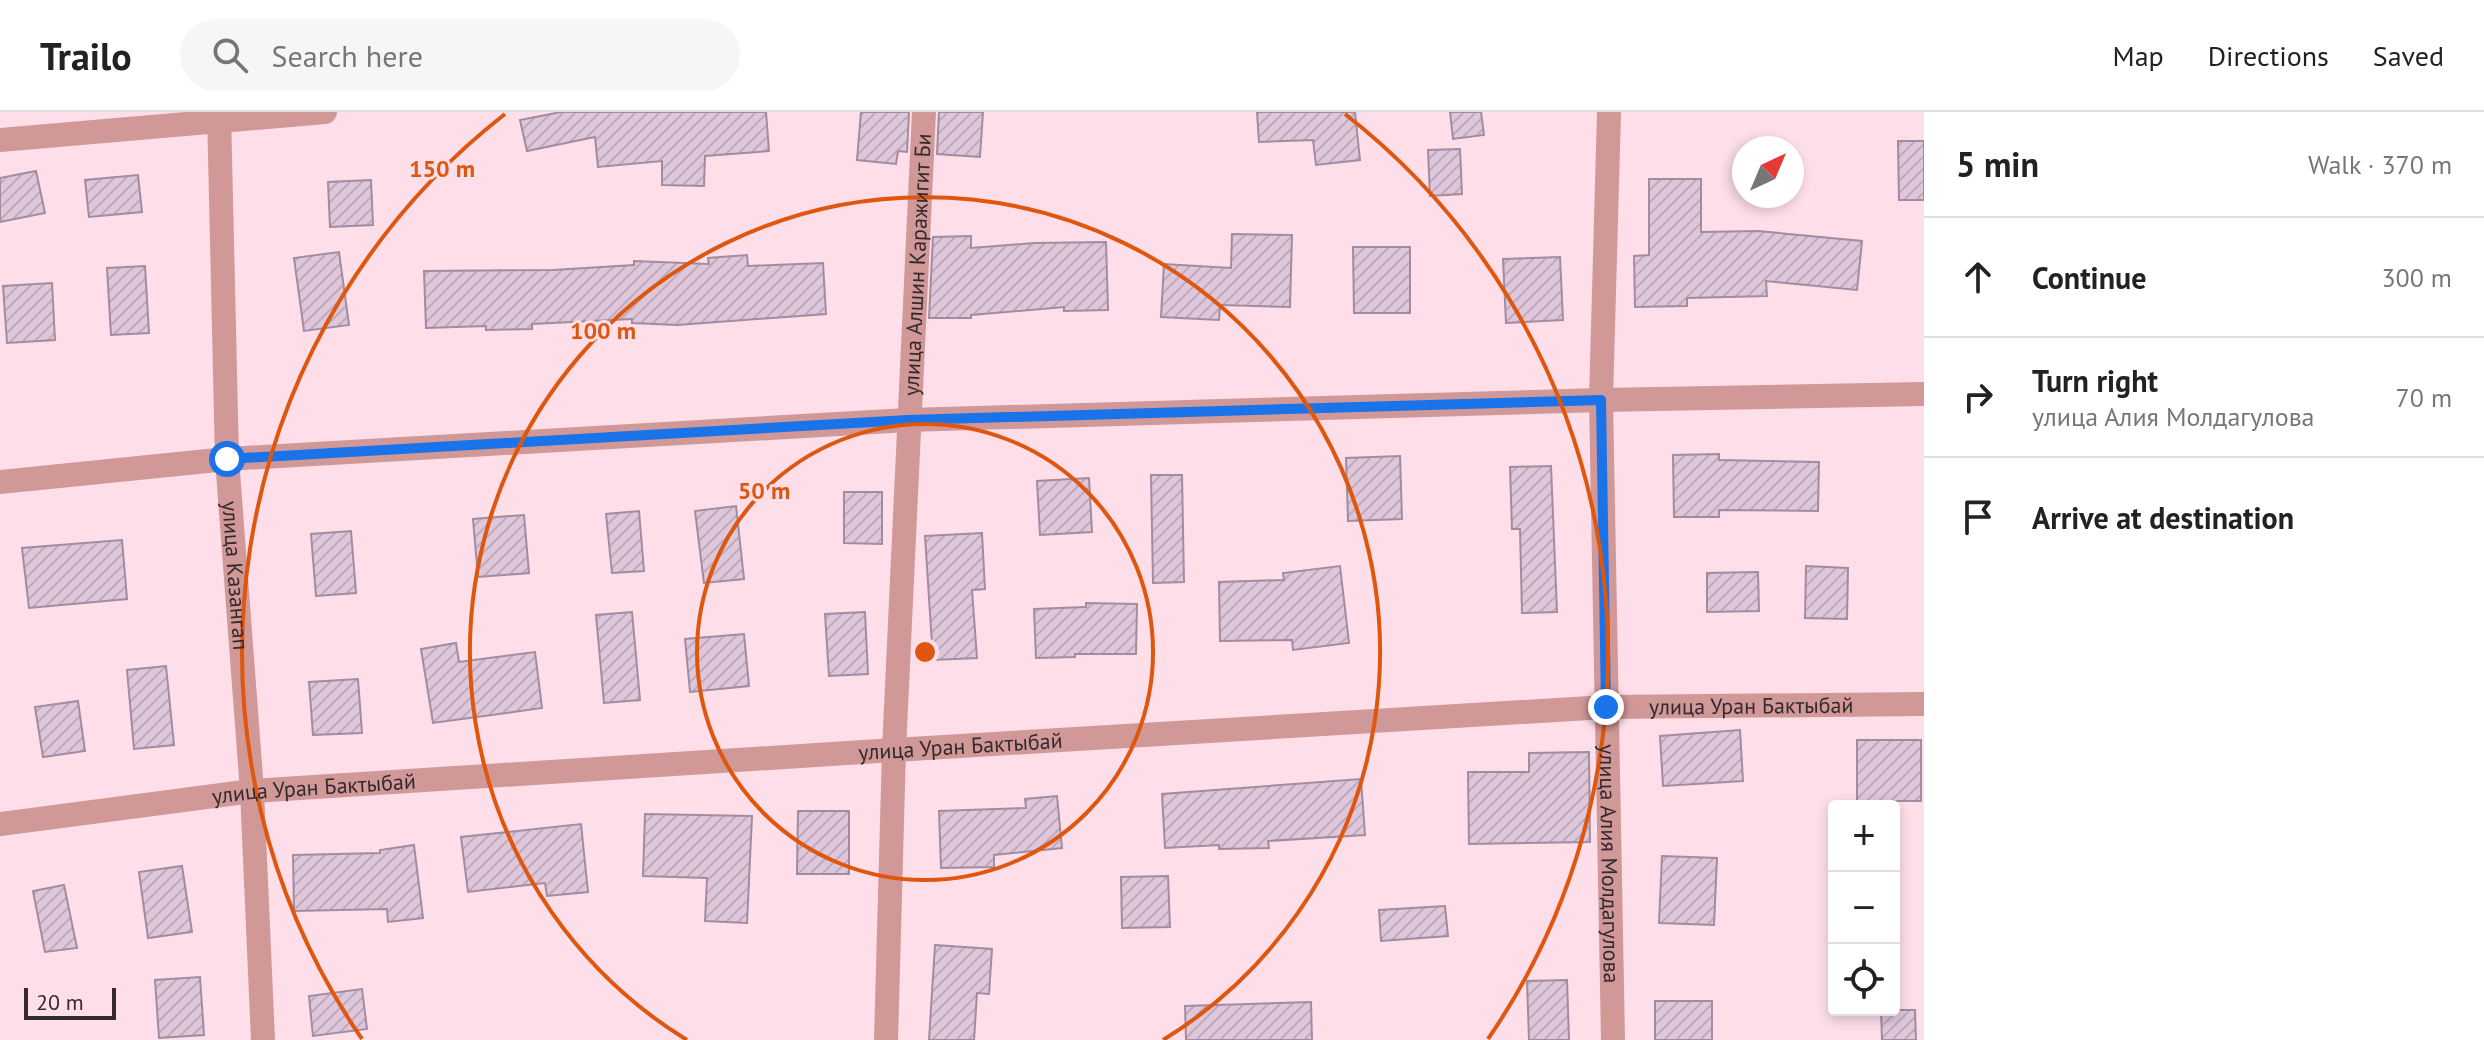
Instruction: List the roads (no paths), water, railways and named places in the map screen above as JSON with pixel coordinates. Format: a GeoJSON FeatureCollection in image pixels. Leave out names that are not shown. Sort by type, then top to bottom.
{"type":"FeatureCollection","features":[{"type":"Feature","properties":{"kind":"street"},"geometry":{"type":"LineString","coordinates":[[0,140],[219,116],[325,112]]}},
{"type":"Feature","properties":{"kind":"street","name":"улица Алшин Каражигит Би"},"geometry":{"type":"LineString","coordinates":[[886,1040],[894,750],[924,112]]}},
{"type":"Feature","properties":{"kind":"street","name":"улица Алия Молдагулова"},"geometry":{"type":"LineString","coordinates":[[1609,112],[1601,400],[1613,1040]]}},
{"type":"Feature","properties":{"kind":"street","name":"улица Казангап"},"geometry":{"type":"LineString","coordinates":[[219,116],[227,459],[252,791],[263,1040]]}},
{"type":"Feature","properties":{"kind":"street"},"geometry":{"type":"LineString","coordinates":[[0,482],[227,459],[908,420],[1924,394]]}},
{"type":"Feature","properties":{"kind":"street","name":"улица Уран Бактыбай"},"geometry":{"type":"LineString","coordinates":[[0,824],[252,791],[894,750],[1606,707],[1924,704]]}}]}
